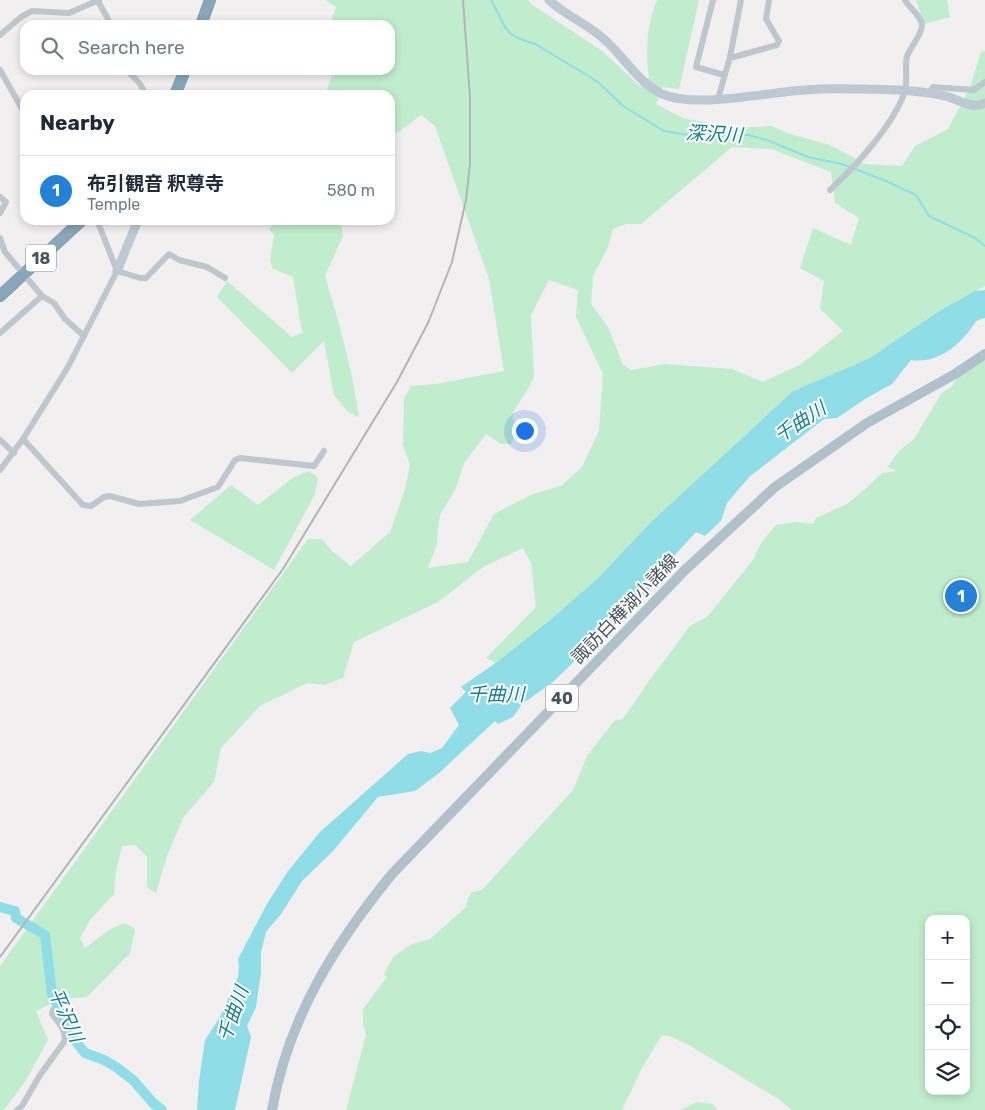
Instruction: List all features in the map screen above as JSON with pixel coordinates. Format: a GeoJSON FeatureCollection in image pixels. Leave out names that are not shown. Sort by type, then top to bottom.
{"type":"FeatureCollection","features":[{"type":"Feature","properties":{"kind":"highway"},"geometry":{"type":"LineString","coordinates":[[203,20],[210,0]]}},
{"type":"Feature","properties":{"kind":"highway"},"geometry":{"type":"LineString","coordinates":[[177,90],[183,75]]}},
{"type":"Feature","properties":{"kind":"highway","name":"18"},"geometry":{"type":"LineString","coordinates":[[0,296],[77,225]]}},
{"type":"Feature","properties":{"kind":"main road","name":"諏訪白樺湖小諸線"},"geometry":{"type":"LineString","coordinates":[[272,1110],[293,1032],[314,985],[362,911],[392,874],[685,570],[775,487],[868,423],[955,374],[985,354]]}},
{"type":"Feature","properties":{"kind":"street"},"geometry":{"type":"LineString","coordinates":[[0,35],[32,10],[69,13],[98,0],[108,20]]}},
{"type":"Feature","properties":{"kind":"street"},"geometry":{"type":"LineString","coordinates":[[549,0],[605,40],[654,89],[663,94],[684,99],[718,99],[829,89],[929,93],[950,97],[975,106],[985,103]]}},
{"type":"Feature","properties":{"kind":"street"},"geometry":{"type":"LineString","coordinates":[[713,0],[696,66],[724,75]]}},
{"type":"Feature","properties":{"kind":"street"},"geometry":{"type":"LineString","coordinates":[[718,99],[730,57],[741,0]]}},
{"type":"Feature","properties":{"kind":"street"},"geometry":{"type":"LineString","coordinates":[[730,57],[777,45],[779,41],[766,19],[769,0]]}},
{"type":"Feature","properties":{"kind":"street"},"geometry":{"type":"LineString","coordinates":[[830,190],[853,169],[896,114],[905,92],[907,57],[922,24],[904,0]]}},
{"type":"Feature","properties":{"kind":"street"},"geometry":{"type":"LineString","coordinates":[[0,70],[20,105]]}},
{"type":"Feature","properties":{"kind":"street"},"geometry":{"type":"LineString","coordinates":[[132,75],[143,90]]}},
{"type":"Feature","properties":{"kind":"street"},"geometry":{"type":"LineString","coordinates":[[929,93],[933,86],[974,90],[985,82]]}},
{"type":"Feature","properties":{"kind":"street"},"geometry":{"type":"LineString","coordinates":[[0,197],[6,202],[0,213]]}},
{"type":"Feature","properties":{"kind":"street"},"geometry":{"type":"LineString","coordinates":[[98,225],[117,271]]}},
{"type":"Feature","properties":{"kind":"street"},"geometry":{"type":"LineString","coordinates":[[0,470],[14,453],[68,367],[117,271],[136,225]]}},
{"type":"Feature","properties":{"kind":"street"},"geometry":{"type":"LineString","coordinates":[[0,238],[5,252],[42,296],[54,303],[65,319],[84,336]]}},
{"type":"Feature","properties":{"kind":"street"},"geometry":{"type":"LineString","coordinates":[[117,271],[146,278],[169,254],[179,260],[207,267],[225,278]]}},
{"type":"Feature","properties":{"kind":"street"},"geometry":{"type":"LineString","coordinates":[[0,333],[42,296]]}},
{"type":"Feature","properties":{"kind":"street"},"geometry":{"type":"LineString","coordinates":[[23,439],[83,505],[91,506],[104,496],[139,504],[180,501],[218,487],[235,460],[240,458],[314,466],[324,451]]}},
{"type":"Feature","properties":{"kind":"street"},"geometry":{"type":"LineString","coordinates":[[0,440],[14,453]]}},
{"type":"Feature","properties":{"kind":"street"},"geometry":{"type":"LineString","coordinates":[[17,1110],[22,1106],[40,1075],[64,1042],[65,1038],[61,1025],[52,1014],[53,1010]]}},
{"type":"Feature","properties":{"kind":"green space"},"geometry":{"type":"Polygon","coordinates":[[[325,0],[528,0],[531,4],[602,51],[640,86],[649,77],[648,38],[651,18],[657,0],[699,0],[679,89],[663,87],[656,104],[683,118],[735,128],[771,126],[790,134],[830,145],[865,164],[902,166],[915,146],[948,129],[970,87],[981,52],[985,51],[985,286],[939,311],[870,358],[793,391],[651,522],[598,578],[550,620],[496,663],[486,658],[536,607],[531,563],[523,548],[483,567],[438,602],[354,642],[343,678],[325,685],[307,683],[260,706],[221,748],[214,782],[183,818],[167,856],[156,893],[147,887],[147,857],[135,845],[122,846],[116,871],[114,894],[90,920],[80,938],[85,948],[109,930],[125,923],[135,929],[130,953],[87,997],[60,999],[36,1011],[48,1040],[26,1080],[4,1110],[0,1110],[0,966],[308,539],[322,539],[332,551],[351,566],[390,532],[405,489],[410,465],[403,445],[404,398],[411,386],[436,384],[504,371],[489,279],[435,126],[421,115],[395,133],[395,90],[327,90],[332,75],[395,75],[395,20],[332,20],[336,7],[325,0]],[[732,147],[641,224],[626,224],[613,229],[608,247],[593,276],[591,304],[608,327],[623,365],[631,370],[665,364],[732,369],[763,382],[801,364],[843,331],[820,309],[824,281],[800,268],[813,228],[851,245],[859,218],[835,203],[831,172],[771,149],[732,147]],[[549,280],[531,315],[534,377],[513,412],[513,418],[518,431],[511,444],[501,444],[486,434],[464,463],[456,488],[440,515],[437,544],[428,568],[468,562],[494,514],[533,494],[561,486],[582,467],[599,431],[603,374],[576,317],[578,290],[549,280]]]}},
{"type":"Feature","properties":{"kind":"green space"},"geometry":{"type":"Polygon","coordinates":[[[916,0],[947,0],[950,17],[924,24],[916,0]]]}},
{"type":"Feature","properties":{"kind":"green space"},"geometry":{"type":"Polygon","coordinates":[[[273,225],[342,225],[343,236],[325,276],[349,363],[359,417],[348,412],[334,395],[324,341],[292,373],[217,297],[227,281],[292,337],[302,333],[293,277],[272,268],[270,259],[274,235],[269,229],[273,225]]]}},
{"type":"Feature","properties":{"kind":"green space"},"geometry":{"type":"Polygon","coordinates":[[[985,356],[985,1110],[792,1110],[778,1099],[689,1045],[669,1036],[661,1036],[642,1068],[622,1110],[346,1110],[366,1035],[363,1024],[363,1009],[387,977],[384,974],[393,957],[410,945],[430,939],[466,907],[472,892],[482,890],[573,790],[587,756],[614,721],[623,719],[690,626],[707,617],[753,560],[761,543],[776,525],[797,522],[813,524],[816,518],[847,504],[882,473],[897,471],[887,467],[900,450],[914,439],[941,394],[952,386],[958,376],[985,356]]]}},
{"type":"Feature","properties":{"kind":"green space"},"geometry":{"type":"Polygon","coordinates":[[[309,471],[318,478],[315,494],[274,570],[190,520],[231,485],[258,505],[294,477],[309,471]]]}},
{"type":"Feature","properties":{"kind":"green space"},"geometry":{"type":"Polygon","coordinates":[[[697,1102],[712,1104],[718,1110],[680,1110],[697,1102]]]}},
{"type":"Feature","properties":{"kind":"water","name":"千曲川"},"geometry":{"type":"Polygon","coordinates":[[[985,290],[985,318],[976,321],[957,345],[931,359],[911,360],[892,384],[837,418],[824,419],[749,477],[727,503],[721,521],[705,536],[696,532],[675,555],[673,566],[553,682],[522,704],[513,717],[498,724],[495,721],[439,773],[415,791],[378,797],[333,851],[302,881],[281,914],[266,932],[261,952],[261,972],[256,1007],[247,1026],[251,1037],[235,1110],[197,1110],[205,1040],[220,1017],[238,977],[238,959],[267,904],[288,871],[320,832],[408,754],[421,751],[430,753],[442,748],[459,725],[450,708],[466,692],[461,687],[497,662],[550,620],[598,578],[651,522],[793,391],[870,358],[939,311],[975,291],[985,290]]]}},
{"type":"Feature","properties":{"kind":"waterway","name":"深沢川"},"geometry":{"type":"LineString","coordinates":[[491,0],[505,27],[511,34],[535,44],[598,82],[623,106],[664,131],[688,135],[748,135],[767,140],[808,157],[842,164],[916,195],[929,216],[975,238],[985,246]]}},
{"type":"Feature","properties":{"kind":"waterway","name":"平沢川"},"geometry":{"type":"LineString","coordinates":[[0,907],[15,911],[16,918],[45,935],[52,994],[73,1038],[85,1053],[104,1060],[133,1080],[153,1103],[162,1110]]}},
{"type":"Feature","properties":{"kind":"railway"},"geometry":{"type":"LineString","coordinates":[[0,957],[283,569],[397,382],[428,323],[452,262],[466,200],[470,164],[470,97],[463,0]]}},
{"type":"Feature","properties":{"kind":"place","name":"布引観音 釈尊寺"},"geometry":{"type":"Point","coordinates":[961,596]}}]}
